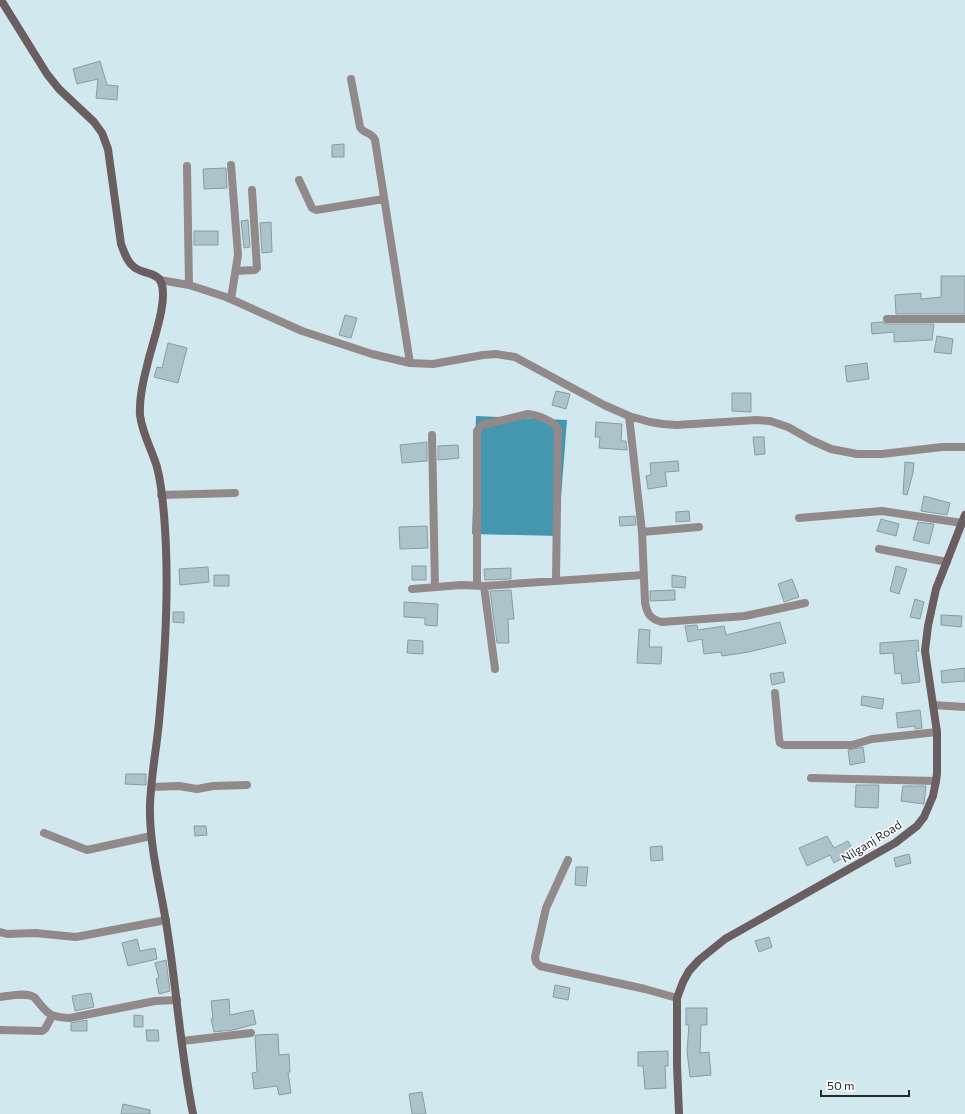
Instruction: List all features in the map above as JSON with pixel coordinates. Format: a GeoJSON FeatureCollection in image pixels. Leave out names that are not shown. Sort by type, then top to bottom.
{"type":"FeatureCollection","features":[{"type":"Feature","properties":{"kind":"street"},"geometry":{"type":"LineString","coordinates":[[1,0],[47,74],[59,89],[100,128],[108,150],[121,244],[130,263],[135,268],[157,277],[160,280],[189,285],[231,299],[302,331],[372,354],[410,363],[433,364],[483,355],[506,355],[524,361],[604,405],[629,416],[650,422],[663,424],[756,420],[770,421],[788,427],[831,449],[857,454],[882,454],[942,447],[965,447]]}},
{"type":"Feature","properties":{"kind":"street"},"geometry":{"type":"LineString","coordinates":[[352,79],[360,127],[363,132],[372,135],[375,140],[410,363]]}},
{"type":"Feature","properties":{"kind":"street"},"geometry":{"type":"LineString","coordinates":[[186,166],[189,285]]}},
{"type":"Feature","properties":{"kind":"street"},"geometry":{"type":"LineString","coordinates":[[231,166],[238,249],[231,299]]}},
{"type":"Feature","properties":{"kind":"street"},"geometry":{"type":"LineString","coordinates":[[299,180],[312,208],[316,210],[384,199]]}},
{"type":"Feature","properties":{"kind":"street"},"geometry":{"type":"LineString","coordinates":[[236,271],[255,270],[257,268],[252,190]]}},
{"type":"Feature","properties":{"kind":"street"},"geometry":{"type":"LineString","coordinates":[[160,280],[163,288],[160,316],[147,365],[140,400],[142,423],[157,467],[166,547],[166,626],[160,712],[150,802],[151,836],[166,920],[192,1114]]}},
{"type":"Feature","properties":{"kind":"street"},"geometry":{"type":"LineString","coordinates":[[887,319],[965,319]]}},
{"type":"Feature","properties":{"kind":"street"},"geometry":{"type":"LineString","coordinates":[[495,669],[481,586],[477,431],[482,425],[528,414],[534,415],[556,425],[558,429],[556,581]]}},
{"type":"Feature","properties":{"kind":"street"},"geometry":{"type":"LineString","coordinates":[[629,416],[642,532],[645,602],[647,612],[651,617],[662,622],[745,616],[805,603]]}},
{"type":"Feature","properties":{"kind":"street"},"geometry":{"type":"LineString","coordinates":[[432,435],[435,587]]}},
{"type":"Feature","properties":{"kind":"street"},"geometry":{"type":"LineString","coordinates":[[161,496],[235,493]]}},
{"type":"Feature","properties":{"kind":"street"},"geometry":{"type":"LineString","coordinates":[[799,518],[888,511],[962,523]]}},
{"type":"Feature","properties":{"kind":"street","name":"Nilganj Road"},"geometry":{"type":"LineString","coordinates":[[679,1114],[677,998],[683,982],[689,972],[700,960],[725,939],[896,843],[908,834],[924,816],[931,801],[937,773],[937,732],[925,652],[928,626],[936,589],[965,515]]}},
{"type":"Feature","properties":{"kind":"street"},"geometry":{"type":"LineString","coordinates":[[642,532],[699,527]]}},
{"type":"Feature","properties":{"kind":"street"},"geometry":{"type":"LineString","coordinates":[[879,549],[947,562]]}},
{"type":"Feature","properties":{"kind":"street"},"geometry":{"type":"LineString","coordinates":[[412,589],[643,575]]}},
{"type":"Feature","properties":{"kind":"street"},"geometry":{"type":"LineString","coordinates":[[775,693],[779,738],[780,742],[784,746],[855,745],[872,739],[937,732]]}},
{"type":"Feature","properties":{"kind":"street"},"geometry":{"type":"LineString","coordinates":[[933,705],[965,707]]}},
{"type":"Feature","properties":{"kind":"street"},"geometry":{"type":"LineString","coordinates":[[811,778],[936,781]]}},
{"type":"Feature","properties":{"kind":"street"},"geometry":{"type":"LineString","coordinates":[[152,787],[179,786],[199,789],[213,786],[247,785]]}},
{"type":"Feature","properties":{"kind":"street"},"geometry":{"type":"LineString","coordinates":[[44,833],[87,850],[151,836]]}},
{"type":"Feature","properties":{"kind":"street"},"geometry":{"type":"LineString","coordinates":[[568,860],[546,908],[535,957],[536,962],[540,966],[645,989],[677,998]]}},
{"type":"Feature","properties":{"kind":"street"},"geometry":{"type":"LineString","coordinates":[[0,932],[7,934],[35,933],[76,936],[166,920]]}},
{"type":"Feature","properties":{"kind":"street"},"geometry":{"type":"LineString","coordinates":[[0,997],[30,995],[52,1016],[77,1017],[155,1001],[177,1000]]}},
{"type":"Feature","properties":{"kind":"street"},"geometry":{"type":"LineString","coordinates":[[0,1030],[42,1031],[45,1029],[52,1016]]}},
{"type":"Feature","properties":{"kind":"street"},"geometry":{"type":"LineString","coordinates":[[182,1041],[250,1033]]}},
{"type":"Feature","properties":{"kind":"water"},"geometry":{"type":"Polygon","coordinates":[[[476,416],[567,420],[558,536],[472,534],[476,416]]]}},
{"type":"Feature","properties":{"kind":"building"},"geometry":{"type":"Polygon","coordinates":[[[100,61],[107,85],[118,86],[117,100],[96,98],[98,79],[77,84],[73,69],[100,61]]]}},
{"type":"Feature","properties":{"kind":"building"},"geometry":{"type":"Polygon","coordinates":[[[344,144],[344,157],[332,157],[332,145],[344,144]]]}},
{"type":"Feature","properties":{"kind":"building"},"geometry":{"type":"Polygon","coordinates":[[[226,168],[227,188],[204,189],[203,169],[226,168]]]}},
{"type":"Feature","properties":{"kind":"building"},"geometry":{"type":"Polygon","coordinates":[[[248,220],[250,247],[244,248],[241,221],[248,220]]]}},
{"type":"Feature","properties":{"kind":"building"},"geometry":{"type":"Polygon","coordinates":[[[271,222],[272,252],[262,253],[260,223],[271,222]]]}},
{"type":"Feature","properties":{"kind":"building"},"geometry":{"type":"Polygon","coordinates":[[[194,231],[218,231],[218,245],[194,245],[194,231]]]}},
{"type":"Feature","properties":{"kind":"building"},"geometry":{"type":"Polygon","coordinates":[[[941,276],[965,276],[965,314],[896,314],[895,295],[921,293],[921,299],[941,297],[941,276]]]}},
{"type":"Feature","properties":{"kind":"building"},"geometry":{"type":"Polygon","coordinates":[[[345,315],[357,318],[351,338],[339,335],[345,315]]]}},
{"type":"Feature","properties":{"kind":"building"},"geometry":{"type":"Polygon","coordinates":[[[882,322],[887,324],[934,324],[932,340],[894,342],[894,332],[872,334],[871,323],[882,322]]]}},
{"type":"Feature","properties":{"kind":"building"},"geometry":{"type":"Polygon","coordinates":[[[937,336],[953,339],[951,354],[934,352],[937,336]]]}},
{"type":"Feature","properties":{"kind":"building"},"geometry":{"type":"Polygon","coordinates":[[[168,343],[187,348],[178,383],[154,377],[157,367],[162,368],[168,343]]]}},
{"type":"Feature","properties":{"kind":"building"},"geometry":{"type":"Polygon","coordinates":[[[867,363],[869,379],[847,382],[845,366],[867,363]]]}},
{"type":"Feature","properties":{"kind":"building"},"geometry":{"type":"Polygon","coordinates":[[[556,391],[570,394],[566,409],[552,405],[556,391]]]}},
{"type":"Feature","properties":{"kind":"building"},"geometry":{"type":"Polygon","coordinates":[[[732,393],[751,393],[751,412],[732,411],[732,393]]]}},
{"type":"Feature","properties":{"kind":"building"},"geometry":{"type":"Polygon","coordinates":[[[596,422],[622,424],[621,441],[626,441],[627,450],[599,448],[600,437],[595,437],[596,422]]]}},
{"type":"Feature","properties":{"kind":"building"},"geometry":{"type":"Polygon","coordinates":[[[753,437],[764,437],[765,454],[755,455],[753,437]]]}},
{"type":"Feature","properties":{"kind":"building"},"geometry":{"type":"Polygon","coordinates":[[[427,442],[427,461],[402,463],[400,445],[427,442]]]}},
{"type":"Feature","properties":{"kind":"building"},"geometry":{"type":"Polygon","coordinates":[[[458,445],[459,458],[438,460],[438,446],[458,445]]]}},
{"type":"Feature","properties":{"kind":"building"},"geometry":{"type":"Polygon","coordinates":[[[678,461],[679,471],[665,472],[667,486],[648,489],[646,476],[651,475],[650,463],[678,461]]]}},
{"type":"Feature","properties":{"kind":"building"},"geometry":{"type":"Polygon","coordinates":[[[905,462],[914,463],[907,495],[903,494],[905,462]]]}},
{"type":"Feature","properties":{"kind":"building"},"geometry":{"type":"Polygon","coordinates":[[[924,496],[950,503],[947,515],[921,511],[924,496]]]}},
{"type":"Feature","properties":{"kind":"building"},"geometry":{"type":"Polygon","coordinates":[[[689,511],[690,521],[676,522],[676,512],[689,511]]]}},
{"type":"Feature","properties":{"kind":"building"},"geometry":{"type":"Polygon","coordinates":[[[635,516],[636,525],[620,526],[619,517],[635,516]]]}},
{"type":"Feature","properties":{"kind":"building"},"geometry":{"type":"Polygon","coordinates":[[[881,519],[899,524],[896,536],[877,531],[881,519]]]}},
{"type":"Feature","properties":{"kind":"building"},"geometry":{"type":"Polygon","coordinates":[[[918,522],[934,524],[929,544],[913,540],[918,522]]]}},
{"type":"Feature","properties":{"kind":"building"},"geometry":{"type":"Polygon","coordinates":[[[427,526],[428,548],[400,549],[399,527],[427,526]]]}},
{"type":"Feature","properties":{"kind":"building"},"geometry":{"type":"Polygon","coordinates":[[[412,566],[426,566],[426,580],[412,580],[412,566]]]}},
{"type":"Feature","properties":{"kind":"building"},"geometry":{"type":"Polygon","coordinates":[[[896,566],[907,569],[899,594],[890,591],[896,566]]]}},
{"type":"Feature","properties":{"kind":"building"},"geometry":{"type":"Polygon","coordinates":[[[208,567],[209,582],[180,585],[179,569],[208,567]]]}},
{"type":"Feature","properties":{"kind":"building"},"geometry":{"type":"Polygon","coordinates":[[[511,568],[511,579],[485,580],[484,569],[511,568]]]}},
{"type":"Feature","properties":{"kind":"building"},"geometry":{"type":"Polygon","coordinates":[[[214,575],[229,575],[229,586],[214,586],[214,575]]]}},
{"type":"Feature","properties":{"kind":"building"},"geometry":{"type":"Polygon","coordinates":[[[672,575],[686,577],[685,588],[672,587],[672,575]]]}},
{"type":"Feature","properties":{"kind":"building"},"geometry":{"type":"Polygon","coordinates":[[[792,579],[799,597],[784,602],[778,584],[792,579]]]}},
{"type":"Feature","properties":{"kind":"building"},"geometry":{"type":"Polygon","coordinates":[[[511,590],[514,619],[508,619],[509,643],[497,643],[490,591],[511,590]]]}},
{"type":"Feature","properties":{"kind":"building"},"geometry":{"type":"Polygon","coordinates":[[[675,590],[675,600],[650,601],[650,591],[675,590]]]}},
{"type":"Feature","properties":{"kind":"building"},"geometry":{"type":"Polygon","coordinates":[[[915,599],[924,602],[920,619],[910,617],[915,599]]]}},
{"type":"Feature","properties":{"kind":"building"},"geometry":{"type":"Polygon","coordinates":[[[404,602],[438,604],[437,626],[425,625],[425,618],[404,617],[404,602]]]}},
{"type":"Feature","properties":{"kind":"building"},"geometry":{"type":"Polygon","coordinates":[[[173,612],[184,612],[184,623],[173,622],[173,612]]]}},
{"type":"Feature","properties":{"kind":"building"},"geometry":{"type":"Polygon","coordinates":[[[941,615],[962,616],[961,627],[941,625],[941,615]]]}},
{"type":"Feature","properties":{"kind":"building"},"geometry":{"type":"Polygon","coordinates":[[[780,622],[786,643],[749,652],[722,656],[721,652],[704,654],[702,639],[688,642],[685,626],[697,625],[698,630],[724,626],[726,635],[780,622]]]}},
{"type":"Feature","properties":{"kind":"building"},"geometry":{"type":"Polygon","coordinates":[[[639,629],[650,630],[649,647],[662,647],[661,664],[637,663],[639,629]]]}},
{"type":"Feature","properties":{"kind":"building"},"geometry":{"type":"Polygon","coordinates":[[[408,640],[423,641],[423,654],[407,653],[408,640]]]}},
{"type":"Feature","properties":{"kind":"building"},"geometry":{"type":"Polygon","coordinates":[[[918,640],[919,651],[916,651],[920,682],[902,684],[901,673],[895,674],[893,653],[880,654],[880,643],[918,640]]]}},
{"type":"Feature","properties":{"kind":"building"},"geometry":{"type":"Polygon","coordinates":[[[965,668],[965,681],[942,683],[941,671],[965,668]]]}},
{"type":"Feature","properties":{"kind":"building"},"geometry":{"type":"Polygon","coordinates":[[[783,672],[785,682],[772,685],[770,674],[783,672]]]}},
{"type":"Feature","properties":{"kind":"building"},"geometry":{"type":"Polygon","coordinates":[[[862,696],[884,699],[882,709],[861,705],[862,696]]]}},
{"type":"Feature","properties":{"kind":"building"},"geometry":{"type":"Polygon","coordinates":[[[920,710],[922,728],[915,729],[915,726],[898,728],[896,713],[920,710]]]}},
{"type":"Feature","properties":{"kind":"building"},"geometry":{"type":"Polygon","coordinates":[[[863,747],[865,762],[850,765],[848,750],[863,747]]]}},
{"type":"Feature","properties":{"kind":"building"},"geometry":{"type":"Polygon","coordinates":[[[126,774],[146,774],[146,785],[125,784],[126,774]]]}},
{"type":"Feature","properties":{"kind":"building"},"geometry":{"type":"Polygon","coordinates":[[[856,785],[879,785],[878,808],[855,807],[856,785]]]}},
{"type":"Feature","properties":{"kind":"building"},"geometry":{"type":"Polygon","coordinates":[[[903,786],[926,786],[924,804],[901,801],[903,786]]]}},
{"type":"Feature","properties":{"kind":"building"},"geometry":{"type":"Polygon","coordinates":[[[194,826],[206,826],[207,835],[195,836],[194,826]]]}},
{"type":"Feature","properties":{"kind":"building"},"geometry":{"type":"Polygon","coordinates":[[[827,836],[834,848],[848,841],[854,852],[834,863],[830,855],[807,866],[799,848],[827,836]]]}},
{"type":"Feature","properties":{"kind":"building"},"geometry":{"type":"Polygon","coordinates":[[[662,846],[663,860],[651,861],[650,847],[662,846]]]}},
{"type":"Feature","properties":{"kind":"building"},"geometry":{"type":"Polygon","coordinates":[[[909,854],[911,863],[896,867],[894,858],[909,854]]]}},
{"type":"Feature","properties":{"kind":"building"},"geometry":{"type":"Polygon","coordinates":[[[576,867],[588,867],[586,886],[575,885],[576,867]]]}},
{"type":"Feature","properties":{"kind":"building"},"geometry":{"type":"Polygon","coordinates":[[[769,937],[772,947],[759,952],[755,941],[769,937]]]}},
{"type":"Feature","properties":{"kind":"building"},"geometry":{"type":"Polygon","coordinates":[[[137,939],[140,951],[155,948],[157,959],[128,966],[122,943],[137,939]]]}},
{"type":"Feature","properties":{"kind":"building"},"geometry":{"type":"Polygon","coordinates":[[[166,960],[170,991],[159,994],[156,979],[159,978],[155,963],[166,960]]]}},
{"type":"Feature","properties":{"kind":"building"},"geometry":{"type":"Polygon","coordinates":[[[555,985],[570,988],[568,1000],[553,997],[555,985]]]}},
{"type":"Feature","properties":{"kind":"building"},"geometry":{"type":"Polygon","coordinates":[[[91,993],[94,1007],[75,1011],[72,996],[91,993]]]}},
{"type":"Feature","properties":{"kind":"building"},"geometry":{"type":"Polygon","coordinates":[[[229,999],[230,1015],[253,1010],[256,1024],[233,1030],[214,1032],[211,1019],[213,1019],[211,1001],[229,999]]]}},
{"type":"Feature","properties":{"kind":"building"},"geometry":{"type":"Polygon","coordinates":[[[686,1008],[707,1008],[707,1025],[701,1025],[700,1053],[709,1052],[711,1075],[690,1077],[687,1051],[689,1025],[686,1025],[686,1008]]]}},
{"type":"Feature","properties":{"kind":"building"},"geometry":{"type":"Polygon","coordinates":[[[134,1015],[143,1016],[143,1027],[134,1027],[134,1015]]]}},
{"type":"Feature","properties":{"kind":"building"},"geometry":{"type":"Polygon","coordinates":[[[87,1020],[87,1031],[71,1031],[71,1023],[87,1020]]]}},
{"type":"Feature","properties":{"kind":"building"},"geometry":{"type":"Polygon","coordinates":[[[146,1030],[158,1030],[159,1041],[147,1041],[146,1030]]]}},
{"type":"Feature","properties":{"kind":"building"},"geometry":{"type":"Polygon","coordinates":[[[278,1034],[279,1055],[289,1054],[290,1072],[288,1072],[291,1093],[279,1095],[277,1086],[254,1089],[252,1073],[257,1072],[256,1035],[278,1034]]]}},
{"type":"Feature","properties":{"kind":"building"},"geometry":{"type":"Polygon","coordinates":[[[668,1051],[668,1066],[665,1066],[666,1088],[645,1089],[643,1066],[638,1066],[638,1052],[668,1051]]]}},
{"type":"Feature","properties":{"kind":"building"},"geometry":{"type":"Polygon","coordinates":[[[422,1092],[426,1114],[412,1114],[409,1094],[422,1092]]]}},
{"type":"Feature","properties":{"kind":"building"},"geometry":{"type":"Polygon","coordinates":[[[123,1104],[150,1110],[150,1114],[121,1114],[123,1104]]]}}]}
